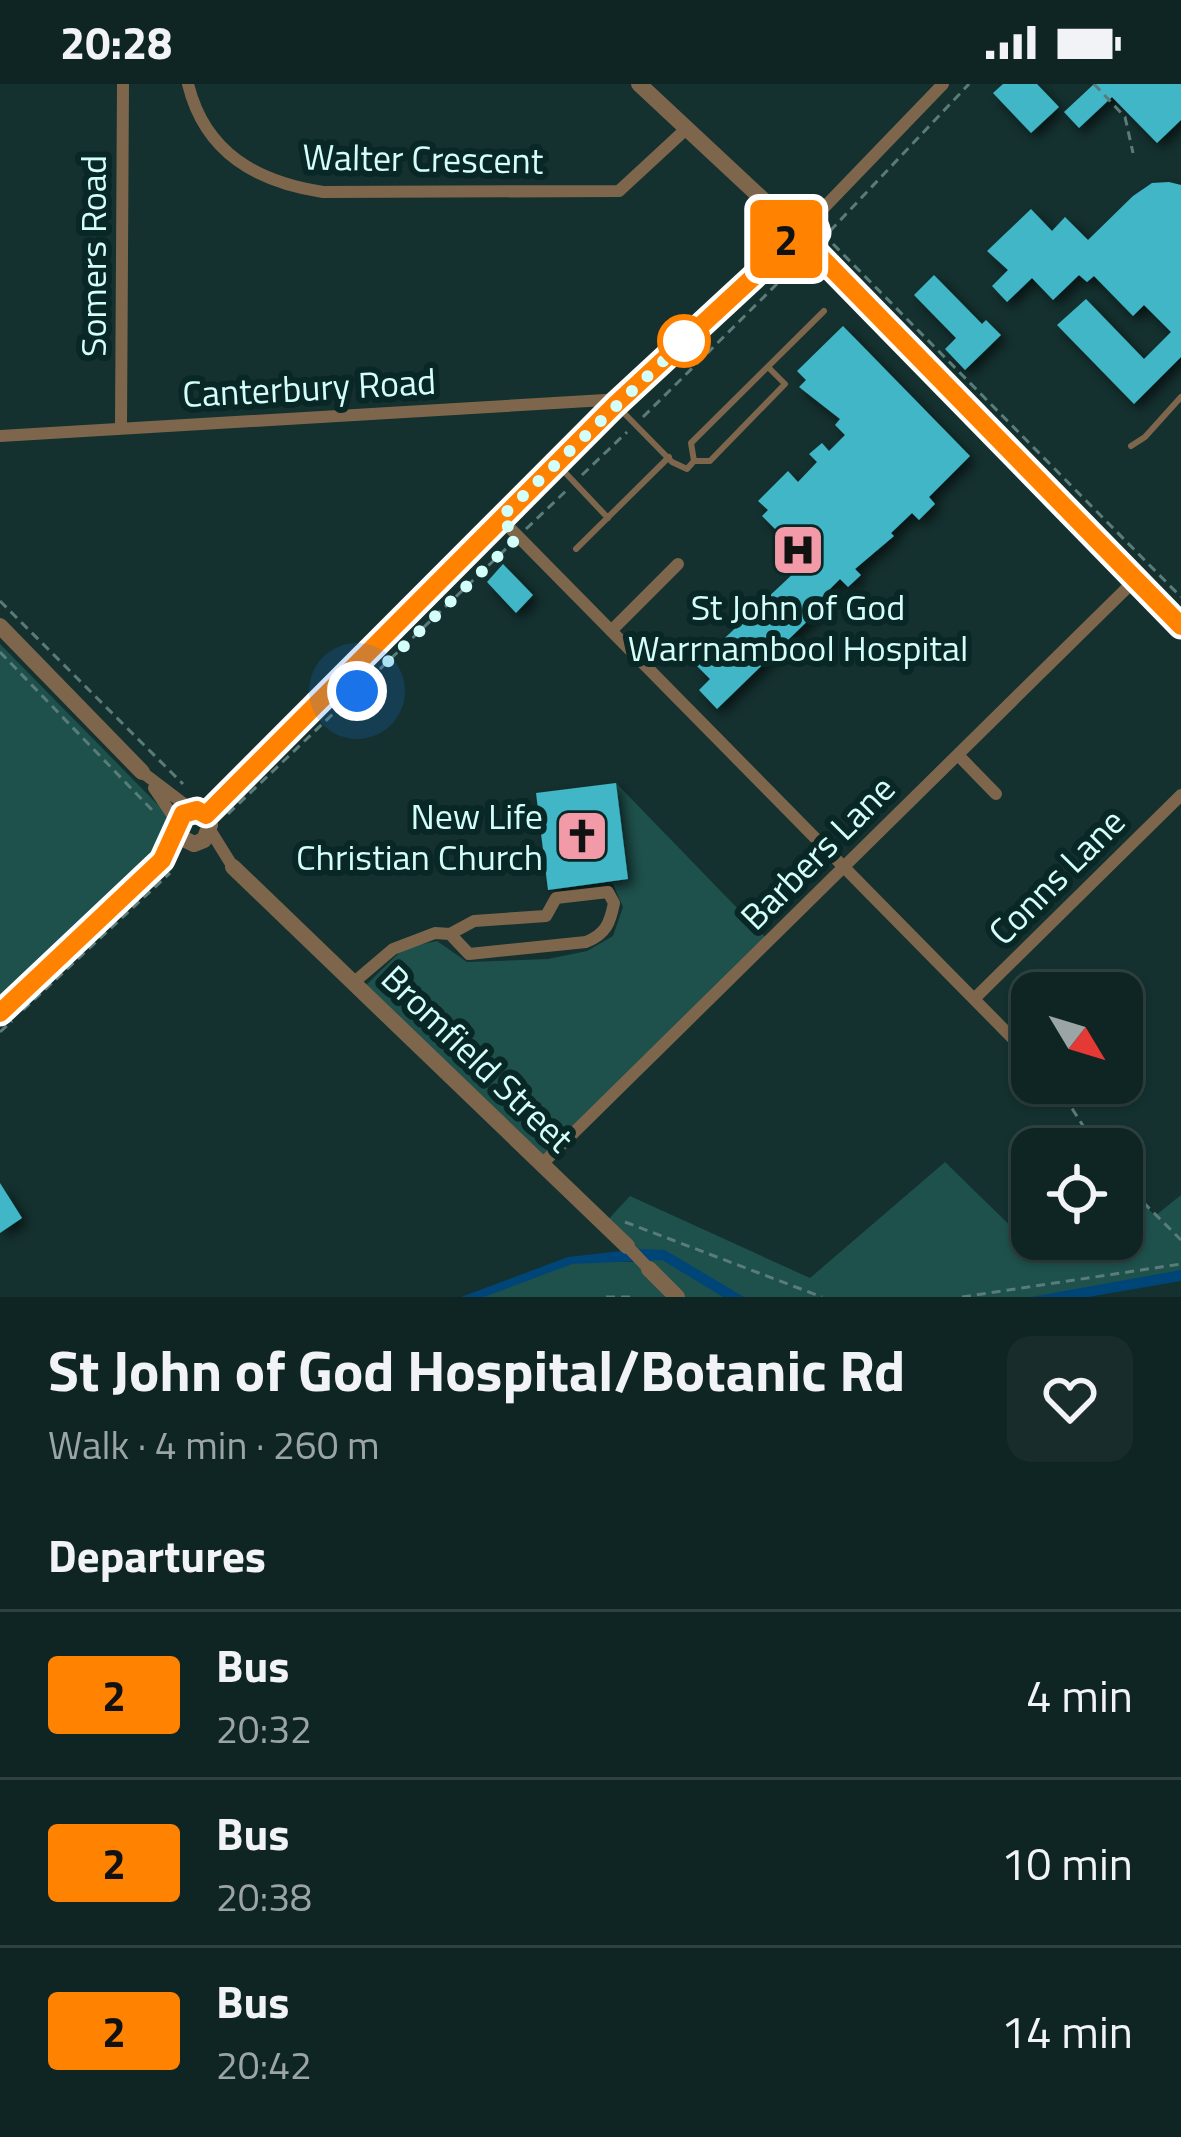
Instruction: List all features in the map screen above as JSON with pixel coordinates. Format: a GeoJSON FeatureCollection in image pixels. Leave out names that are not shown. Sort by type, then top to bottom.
{"type":"FeatureCollection","features":[{"type":"Feature","properties":{"kind":"street","name":"Somers Road"},"geometry":{"type":"LineString","coordinates":[[121,428],[123,84]]}},
{"type":"Feature","properties":{"kind":"street","name":"Walter Crescent"},"geometry":{"type":"LineString","coordinates":[[188,84],[194,106],[232,158],[282,186],[322,192],[619,190],[685,130]]}},
{"type":"Feature","properties":{"kind":"street"},"geometry":{"type":"LineString","coordinates":[[639,84],[788,223]]}},
{"type":"Feature","properties":{"kind":"street"},"geometry":{"type":"LineString","coordinates":[[812,220],[944,84]]}},
{"type":"Feature","properties":{"kind":"street"},"geometry":{"type":"LineString","coordinates":[[815,250],[818,233],[812,220],[802,216],[788,223],[789,244],[815,250],[1181,626]]}},
{"type":"Feature","properties":{"kind":"street"},"geometry":{"type":"LineString","coordinates":[[0,1013],[171,862],[193,827],[500,518],[789,244]]}},
{"type":"Feature","properties":{"kind":"street","name":"Canterbury Road"},"geometry":{"type":"LineString","coordinates":[[0,436],[619,401]]}},
{"type":"Feature","properties":{"kind":"street"},"geometry":{"type":"LineString","coordinates":[[500,518],[1011,1037]]}},
{"type":"Feature","properties":{"kind":"street"},"geometry":{"type":"LineString","coordinates":[[611,631],[678,564]]}},
{"type":"Feature","properties":{"kind":"street","name":"Barbers Lane"},"geometry":{"type":"LineString","coordinates":[[541,1166],[1135,580]]}},
{"type":"Feature","properties":{"kind":"street","name":"Bromfield Street"},"geometry":{"type":"LineString","coordinates":[[0,626],[233,867],[541,1166],[624,1239],[677,1297]]}},
{"type":"Feature","properties":{"kind":"street"},"geometry":{"type":"LineString","coordinates":[[958,755],[996,794]]}},
{"type":"Feature","properties":{"kind":"street","name":"Conns Lane"},"geometry":{"type":"LineString","coordinates":[[974,999],[1181,795]]}},
{"type":"Feature","properties":{"kind":"street"},"geometry":{"type":"LineString","coordinates":[[450,934],[469,953],[586,942],[601,936],[610,922],[614,903],[608,892],[556,898],[546,916],[552,945]]}},
{"type":"Feature","properties":{"kind":"street"},"geometry":{"type":"LineString","coordinates":[[353,983],[393,949],[435,933],[450,934],[474,921],[546,916]]}},
{"type":"Feature","properties":{"kind":"lane"},"geometry":{"type":"LineString","coordinates":[[694,461],[691,442],[824,311]]}},
{"type":"Feature","properties":{"kind":"lane"},"geometry":{"type":"LineString","coordinates":[[619,401],[635,424],[687,469],[694,461],[710,460],[785,384],[768,367]]}},
{"type":"Feature","properties":{"kind":"lane"},"geometry":{"type":"LineString","coordinates":[[1131,446],[1181,398]]}},
{"type":"Feature","properties":{"kind":"lane"},"geometry":{"type":"LineString","coordinates":[[576,549],[669,457]]}},
{"type":"Feature","properties":{"kind":"lane"},"geometry":{"type":"LineString","coordinates":[[556,463],[608,518]]}},
{"type":"Feature","properties":{"kind":"path"},"geometry":{"type":"LineString","coordinates":[[228,814],[815,250],[969,84]]}},
{"type":"Feature","properties":{"kind":"path"},"geometry":{"type":"LineString","coordinates":[[1094,84],[1125,117],[1133,153]]}},
{"type":"Feature","properties":{"kind":"path"},"geometry":{"type":"LineString","coordinates":[[815,250],[832,244],[1181,597]]}},
{"type":"Feature","properties":{"kind":"path"},"geometry":{"type":"LineString","coordinates":[[0,601],[183,784]]}},
{"type":"Feature","properties":{"kind":"path"},"geometry":{"type":"LineString","coordinates":[[0,652],[155,813]]}},
{"type":"Feature","properties":{"kind":"path"},"geometry":{"type":"LineString","coordinates":[[0,1032],[171,862]]}},
{"type":"Feature","properties":{"kind":"path"},"geometry":{"type":"LineString","coordinates":[[1143,1201],[1181,1240]]}},
{"type":"Feature","properties":{"kind":"path"},"geometry":{"type":"LineString","coordinates":[[624,1239],[626,1220],[822,1297]]}},
{"type":"Feature","properties":{"kind":"path"},"geometry":{"type":"LineString","coordinates":[[962,1297],[1181,1264]]}},
{"type":"Feature","properties":{"kind":"path"},"geometry":{"type":"LineString","coordinates":[[606,1297],[636,1297]]}},
{"type":"Feature","properties":{"kind":"shaded area"},"geometry":{"type":"Polygon","coordinates":[[[0,644],[165,812],[167,824],[155,856],[0,1001],[0,644]]]}},
{"type":"Feature","properties":{"kind":"shaded area"},"geometry":{"type":"Polygon","coordinates":[[[616,783],[769,941],[541,1165],[361,990],[404,948],[437,941],[467,962],[548,959],[587,951],[613,936],[623,907],[612,882],[628,879],[616,783]]]}},
{"type":"Feature","properties":{"kind":"shaded area"},"geometry":{"type":"Polygon","coordinates":[[[945,1162],[1011,1226],[1011,1260],[1143,1260],[1143,1203],[1155,1216],[1181,1195],[1181,1277],[1063,1297],[477,1297],[572,1261],[640,1262],[604,1224],[630,1196],[810,1278],[945,1162]]]}},
{"type":"Feature","properties":{"kind":"water"},"geometry":{"type":"Polygon","coordinates":[[[665,1250],[744,1297],[723,1297],[662,1260],[572,1264],[484,1297],[461,1297],[568,1257],[665,1250]]]}},
{"type":"Feature","properties":{"kind":"water"},"geometry":{"type":"Polygon","coordinates":[[[1181,1270],[1181,1281],[1088,1297],[1031,1297],[1181,1270]]]}},
{"type":"Feature","properties":{"kind":"building"},"geometry":{"type":"Polygon","coordinates":[[[1003,84],[1037,84],[1059,107],[1031,133],[993,93],[1003,84]]]}},
{"type":"Feature","properties":{"kind":"building"},"geometry":{"type":"Polygon","coordinates":[[[1094,84],[1181,84],[1181,120],[1157,143],[1112,97],[1079,128],[1064,112],[1094,84]]]}},
{"type":"Feature","properties":{"kind":"building"},"geometry":{"type":"Polygon","coordinates":[[[1152,183],[1181,185],[1181,357],[1134,404],[1057,325],[1086,299],[1144,359],[1171,332],[1144,305],[1133,316],[1094,276],[1087,282],[1079,275],[1053,300],[1032,278],[1007,302],[992,286],[1008,270],[987,251],[1031,209],[1052,231],[1065,217],[1088,240],[1133,196],[1152,183]]]}},
{"type":"Feature","properties":{"kind":"building"},"geometry":{"type":"Polygon","coordinates":[[[934,275],[982,324],[986,320],[1001,335],[965,370],[945,349],[956,338],[914,295],[934,275]]]}},
{"type":"Feature","properties":{"kind":"building"},"geometry":{"type":"Polygon","coordinates":[[[843,326],[970,456],[929,497],[935,504],[919,520],[912,513],[891,533],[894,536],[855,569],[861,575],[848,587],[840,579],[818,601],[823,606],[717,709],[699,690],[710,679],[696,665],[813,555],[799,541],[793,547],[762,516],[768,510],[758,501],[788,471],[798,482],[817,462],[809,454],[822,443],[829,451],[845,435],[835,425],[840,419],[799,387],[806,380],[797,371],[843,326]]]}},
{"type":"Feature","properties":{"kind":"building"},"geometry":{"type":"Polygon","coordinates":[[[503,564],[533,595],[516,613],[487,582],[503,564]]]}},
{"type":"Feature","properties":{"kind":"building","name":"New Life Christian Church"},"geometry":{"type":"Polygon","coordinates":[[[616,783],[628,879],[548,890],[536,793],[616,783]]]}},
{"type":"Feature","properties":{"kind":"building"},"geometry":{"type":"Polygon","coordinates":[[[0,1183],[22,1218],[0,1233],[0,1183]]]}},
{"type":"Feature","properties":{"kind":"bus line","name":"2"},"geometry":{"type":"LineString","coordinates":[[0,1013],[162,860],[183,814],[197,810],[206,815],[616,404],[789,244],[785,228],[797,217],[815,224],[818,233],[810,246],[1181,626]]}},
{"type":"Feature","properties":{"kind":"place","name":"St John of God Warrnambool Hospital"},"geometry":{"type":"Point","coordinates":[798,550]}},
{"type":"Feature","properties":{"kind":"place","name":"New Life Christian Church"},"geometry":{"type":"Point","coordinates":[582,836]}},
{"type":"Feature","properties":{"kind":"route"},"geometry":{"type":"LineString","coordinates":[[357,691],[518,537],[500,518],[684,341]]}}]}
